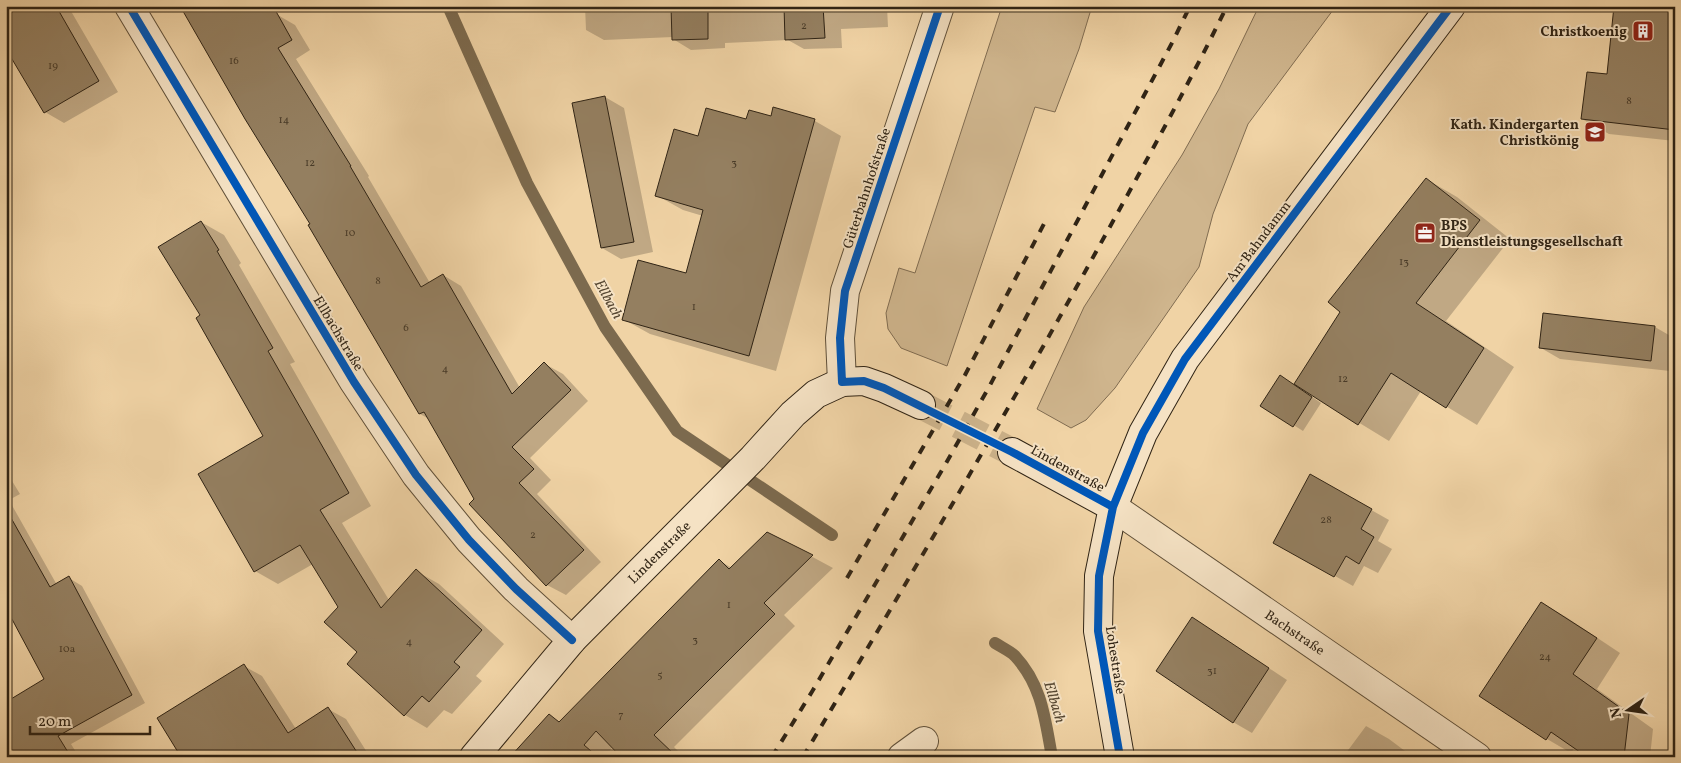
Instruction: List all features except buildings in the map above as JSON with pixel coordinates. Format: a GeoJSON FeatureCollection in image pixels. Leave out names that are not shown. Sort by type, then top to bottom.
{"type":"FeatureCollection","features":[{"type":"Feature","properties":{"kind":"street","name":"Ellbachstraße"},"geometry":{"type":"LineString","coordinates":[[129,6],[354,382],[416,475],[476,547],[516,589],[572,640]]}},
{"type":"Feature","properties":{"kind":"street","name":"Güterbahnhofstraße"},"geometry":{"type":"LineString","coordinates":[[842,382],[840,338],[845,290],[940,6]]}},
{"type":"Feature","properties":{"kind":"street","name":"Am Bahndamm"},"geometry":{"type":"LineString","coordinates":[[1113,507],[1143,433],[1185,359],[1451,6]]}},
{"type":"Feature","properties":{"kind":"street","name":"Lindenstraße"},"geometry":{"type":"LineString","coordinates":[[474,757],[572,640],[753,458],[793,414],[816,394],[842,382],[864,381],[921,405]]}},
{"type":"Feature","properties":{"kind":"street","name":"Lindenstraße"},"geometry":{"type":"LineString","coordinates":[[1012,452],[1113,507]]}},
{"type":"Feature","properties":{"kind":"street","name":"Lohestraße"},"geometry":{"type":"LineString","coordinates":[[1113,507],[1099,576],[1098,631],[1120,757]]}},
{"type":"Feature","properties":{"kind":"street","name":"Bachstraße"},"geometry":{"type":"LineString","coordinates":[[1113,507],[1478,757]]}},
{"type":"Feature","properties":{"kind":"street"},"geometry":{"type":"LineString","coordinates":[[902,757],[924,741]]}},
{"type":"Feature","properties":{"kind":"shaded area"},"geometry":{"type":"Polygon","coordinates":[[[1002,6],[1092,6],[1079,49],[1055,112],[1035,107],[947,366],[901,348],[888,329],[886,313],[899,268],[915,273],[1002,6]]]}},
{"type":"Feature","properties":{"kind":"shaded area"},"geometry":{"type":"Polygon","coordinates":[[[1259,6],[1336,6],[1248,124],[1213,214],[1199,267],[1115,388],[1086,420],[1071,428],[1037,409],[1084,307],[1182,155],[1219,89],[1259,6]]]}},
{"type":"Feature","properties":{"kind":"waterway","name":"Ellbach"},"geometry":{"type":"LineString","coordinates":[[448,6],[527,183],[605,327],[677,431],[832,535]]}},
{"type":"Feature","properties":{"kind":"waterway","name":"Ellbach"},"geometry":{"type":"LineString","coordinates":[[995,643],[1015,656],[1031,679],[1041,703],[1052,757]]}},
{"type":"Feature","properties":{"kind":"tunnel"},"geometry":{"type":"LineString","coordinates":[[921,405],[1012,452]]}},
{"type":"Feature","properties":{"kind":"railway"},"geometry":{"type":"LineString","coordinates":[[772,757],[945,465],[989,387],[1190,6]]}},
{"type":"Feature","properties":{"kind":"railway"},"geometry":{"type":"LineString","coordinates":[[803,757],[1052,331],[1158,139],[1227,6]]}},
{"type":"Feature","properties":{"kind":"railway"},"geometry":{"type":"LineString","coordinates":[[847,578],[965,375],[1046,220]]}},
{"type":"Feature","properties":{"kind":"cycle path"},"geometry":{"type":"LineString","coordinates":[[129,6],[354,382],[416,475],[469,540],[516,589],[572,640]]}},
{"type":"Feature","properties":{"kind":"cycle path"},"geometry":{"type":"LineString","coordinates":[[940,6],[845,291],[840,338],[842,382],[864,381],[884,388],[1012,452],[1113,507]]}},
{"type":"Feature","properties":{"kind":"cycle path"},"geometry":{"type":"LineString","coordinates":[[1120,757],[1098,631],[1099,576],[1113,507],[1143,433],[1185,359],[1451,6]]}},
{"type":"Feature","properties":{"kind":"place","name":"Christkoenig"},"geometry":{"type":"Point","coordinates":[1643,31]}},
{"type":"Feature","properties":{"kind":"place","name":"Kath. Kindergarten Christkönig"},"geometry":{"type":"Point","coordinates":[1595,132]}},
{"type":"Feature","properties":{"kind":"place","name":"BPS Dienstleistungsgesellschaft"},"geometry":{"type":"Point","coordinates":[1425,233]}}]}
